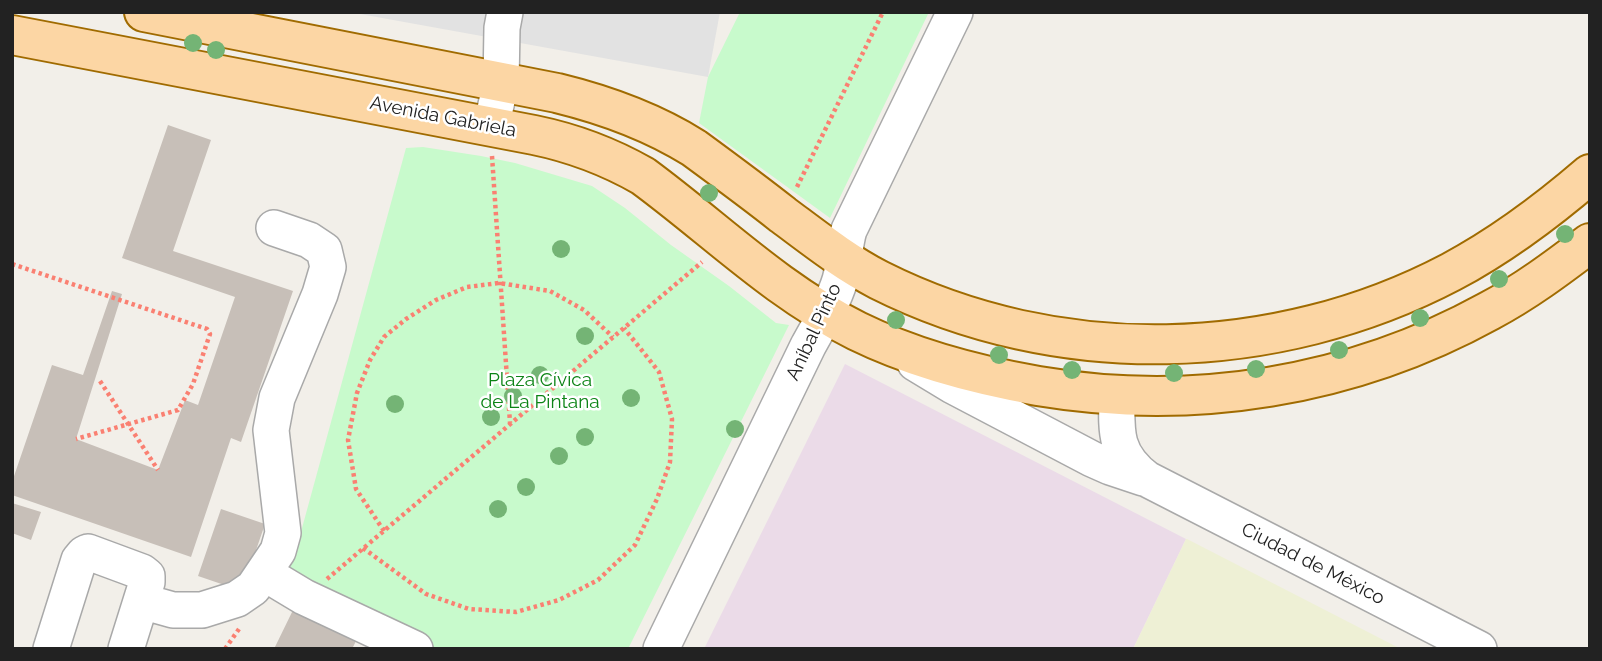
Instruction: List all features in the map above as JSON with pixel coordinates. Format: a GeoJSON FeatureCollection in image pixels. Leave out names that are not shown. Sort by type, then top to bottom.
{"type":"FeatureCollection","features":[{"type":"Feature","properties":{"kind":"main road"},"geometry":{"type":"LineString","coordinates":[[144,12],[199,17],[557,93],[619,110],[648,122],[694,148],[822,246],[881,281],[955,311],[993,323],[1028,332],[1099,343],[1147,345],[1227,341],[1281,332],[1346,316],[1418,288],[1485,253],[1559,201],[1590,174]]}},
{"type":"Feature","properties":{"kind":"main road","name":"Avenida Gabriela"},"geometry":{"type":"LineString","coordinates":[[12,35],[562,141],[624,166],[660,189],[761,271],[825,314],[858,331],[930,360],[1006,380],[1062,390],[1117,396],[1212,395],[1304,381],[1352,369],[1445,334],[1489,311],[1525,290],[1590,243]]}},
{"type":"Feature","properties":{"kind":"main road"},"geometry":{"type":"LineString","coordinates":[[1099,343],[1114,371],[1117,396]]}},
{"type":"Feature","properties":{"kind":"street"},"geometry":{"type":"LineString","coordinates":[[491,127],[501,83],[505,12]]}},
{"type":"Feature","properties":{"kind":"street","name":"Aníbal Pinto"},"geometry":{"type":"LineString","coordinates":[[661,649],[825,314],[840,279],[845,242],[855,215],[955,12]]}},
{"type":"Feature","properties":{"kind":"street"},"geometry":{"type":"LineString","coordinates":[[141,601],[173,610],[202,610],[237,599],[253,588],[278,551],[283,533],[271,430],[277,398],[320,294],[328,267],[324,250],[309,240],[274,228]]}},
{"type":"Feature","properties":{"kind":"street","name":"Ciudad de México"},"geometry":{"type":"LineString","coordinates":[[893,346],[919,367],[1092,458],[1147,479],[1479,649]]}},
{"type":"Feature","properties":{"kind":"street","name":"Ciudad de México"},"geometry":{"type":"LineString","coordinates":[[1117,396],[1116,424],[1123,453],[1129,463],[1147,479]]}},
{"type":"Feature","properties":{"kind":"street"},"geometry":{"type":"LineString","coordinates":[[51,649],[79,560],[88,552],[147,576],[126,649]]}},
{"type":"Feature","properties":{"kind":"street"},"geometry":{"type":"LineString","coordinates":[[292,590],[415,649]]}},
{"type":"Feature","properties":{"kind":"path"},"geometry":{"type":"LineString","coordinates":[[783,215],[883,12]]}},
{"type":"Feature","properties":{"kind":"path"},"geometry":{"type":"LineString","coordinates":[[491,127],[510,424]]}},
{"type":"Feature","properties":{"kind":"path"},"geometry":{"type":"LineString","coordinates":[[292,590],[363,548],[725,242]]}},
{"type":"Feature","properties":{"kind":"path"},"geometry":{"type":"LineString","coordinates":[[12,264],[207,329],[210,334],[193,384],[177,410],[76,439]]}},
{"type":"Feature","properties":{"kind":"path"},"geometry":{"type":"LineString","coordinates":[[384,531],[356,489],[348,440],[357,393],[370,360],[384,337],[436,300],[467,287],[499,283],[550,291],[584,310],[613,337]]}},
{"type":"Feature","properties":{"kind":"path"},"geometry":{"type":"LineString","coordinates":[[363,548],[426,594],[469,609],[516,612],[559,600],[598,580],[635,544],[657,499],[670,462],[673,419],[659,372],[624,328]]}},
{"type":"Feature","properties":{"kind":"path"},"geometry":{"type":"LineString","coordinates":[[100,381],[158,470]]}},
{"type":"Feature","properties":{"kind":"shaded area"},"geometry":{"type":"Polygon","coordinates":[[[349,12],[720,12],[708,77],[349,12]]]}},
{"type":"Feature","properties":{"kind":"shaded area"},"geometry":{"type":"Polygon","coordinates":[[[845,364],[1186,539],[1133,649],[704,649],[845,364]]]}},
{"type":"Feature","properties":{"kind":"green space"},"geometry":{"type":"Polygon","coordinates":[[[740,12],[929,12],[830,218],[699,123],[708,77],[740,12]]]}},
{"type":"Feature","properties":{"kind":"green space","name":"Plaza Cívica de La Pintana"},"geometry":{"type":"Polygon","coordinates":[[[423,147],[515,163],[592,186],[776,323],[789,325],[628,649],[435,649],[414,643],[282,565],[296,550],[406,148],[423,147]]]}},
{"type":"Feature","properties":{"kind":"green space"},"geometry":{"type":"Polygon","coordinates":[[[1187,539],[1401,649],[1133,649],[1187,539]]]}},
{"type":"Feature","properties":{"kind":"building"},"geometry":{"type":"Polygon","coordinates":[[[168,125],[211,140],[173,251],[293,291],[241,442],[231,438],[191,557],[12,495],[12,482],[52,365],[83,375],[112,291],[122,294],[76,439],[158,470],[185,400],[198,405],[235,297],[122,258],[168,125]]]}},
{"type":"Feature","properties":{"kind":"building"},"geometry":{"type":"Polygon","coordinates":[[[12,503],[41,512],[31,540],[12,533],[12,503]]]}},
{"type":"Feature","properties":{"kind":"building"},"geometry":{"type":"Polygon","coordinates":[[[221,509],[265,524],[242,591],[198,576],[221,509]]]}},
{"type":"Feature","properties":{"kind":"building"},"geometry":{"type":"Polygon","coordinates":[[[294,608],[357,639],[352,649],[274,649],[294,608]]]}}]}
